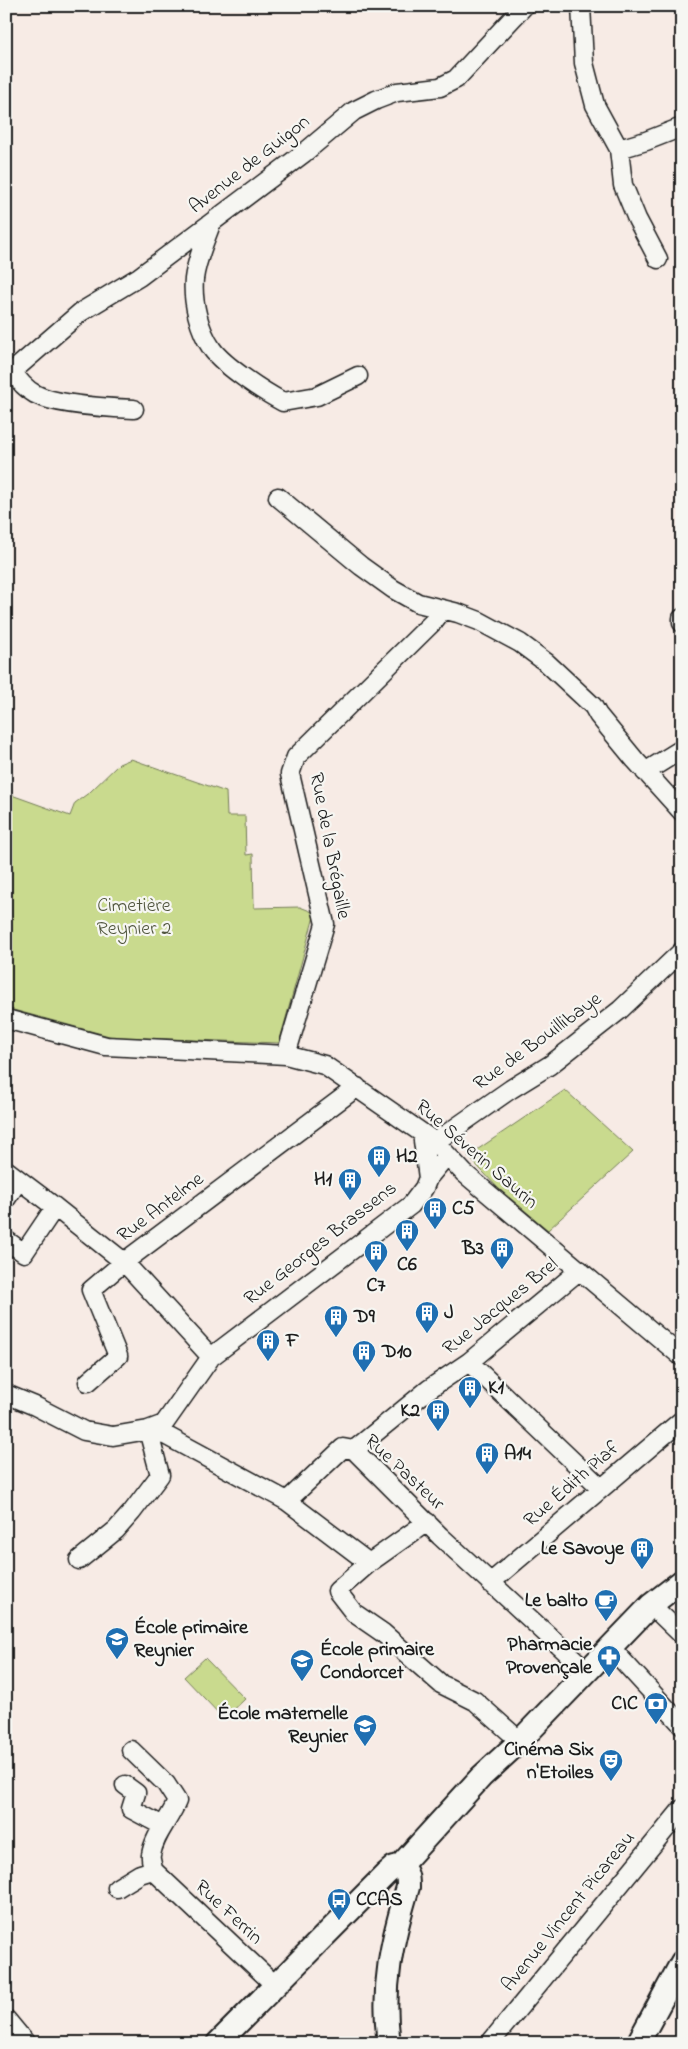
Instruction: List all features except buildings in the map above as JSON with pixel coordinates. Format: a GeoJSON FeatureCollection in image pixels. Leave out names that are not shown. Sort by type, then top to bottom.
{"type":"FeatureCollection","features":[{"type":"Feature","properties":{"kind":"main road"},"geometry":{"type":"LineString","coordinates":[[218,2043],[386,1874],[394,1867],[400,1866],[480,1777],[520,1741],[652,1605],[682,1581]]}},
{"type":"Feature","properties":{"kind":"main road"},"geometry":{"type":"LineString","coordinates":[[389,2043],[386,1994],[389,1956],[408,1887],[408,1877],[404,1868],[400,1866]]}},
{"type":"Feature","properties":{"kind":"main road"},"geometry":{"type":"LineString","coordinates":[[638,2043],[682,1962]]}},
{"type":"Feature","properties":{"kind":"main road"},"geometry":{"type":"LineString","coordinates":[[651,2043],[682,1987]]}},
{"type":"Feature","properties":{"kind":"street","name":"Avenue de Guigon"},"geometry":{"type":"LineString","coordinates":[[10,374],[81,312],[139,277],[211,224],[304,153],[354,111],[397,92],[440,87],[456,79],[524,6]]}},
{"type":"Feature","properties":{"kind":"street"},"geometry":{"type":"LineString","coordinates":[[581,6],[584,63],[595,105],[619,149],[623,185],[637,219],[658,259]]}},
{"type":"Feature","properties":{"kind":"street"},"geometry":{"type":"LineString","coordinates":[[619,149],[682,127]]}},
{"type":"Feature","properties":{"kind":"street"},"geometry":{"type":"LineString","coordinates":[[211,224],[194,277],[194,298],[201,326],[212,349],[221,360],[282,402],[317,396],[358,376]]}},
{"type":"Feature","properties":{"kind":"street"},"geometry":{"type":"LineString","coordinates":[[10,374],[33,393],[48,400],[134,409]]}},
{"type":"Feature","properties":{"kind":"street"},"geometry":{"type":"LineString","coordinates":[[278,497],[361,566],[393,589],[418,603],[458,613],[479,621],[520,643],[547,663],[593,706],[598,715],[645,772],[682,812]]}},
{"type":"Feature","properties":{"kind":"street","name":"Rue de la Brégaille"},"geometry":{"type":"LineString","coordinates":[[286,1055],[325,924],[290,774],[296,757],[442,610]]}},
{"type":"Feature","properties":{"kind":"street"},"geometry":{"type":"LineString","coordinates":[[682,618],[682,623]]}},
{"type":"Feature","properties":{"kind":"street"},"geometry":{"type":"LineString","coordinates":[[645,772],[682,749]]}},
{"type":"Feature","properties":{"kind":"street","name":"Rue de Bouillibaye"},"geometry":{"type":"LineString","coordinates":[[429,1137],[550,1065],[620,1010],[682,951]]}},
{"type":"Feature","properties":{"kind":"street","name":"Rue Séverin Saurin"},"geometry":{"type":"LineString","coordinates":[[6,1018],[106,1046],[286,1055],[324,1065],[429,1137],[464,1173],[682,1357]]}},
{"type":"Feature","properties":{"kind":"street","name":"Rue Antelme"},"geometry":{"type":"LineString","coordinates":[[211,1358],[124,1262],[357,1087]]}},
{"type":"Feature","properties":{"kind":"street"},"geometry":{"type":"LineString","coordinates":[[428,1178],[429,1137]]}},
{"type":"Feature","properties":{"kind":"street","name":"Rue Georges Brassens"},"geometry":{"type":"LineString","coordinates":[[211,1358],[411,1205],[424,1188],[428,1178],[447,1155]]}},
{"type":"Feature","properties":{"kind":"street"},"geometry":{"type":"LineString","coordinates":[[6,1199],[13,1175],[124,1262],[91,1290],[118,1356],[88,1382]]}},
{"type":"Feature","properties":{"kind":"street"},"geometry":{"type":"LineString","coordinates":[[6,1240],[24,1252],[55,1207]]}},
{"type":"Feature","properties":{"kind":"street","name":"Rue Jacques Brel"},"geometry":{"type":"LineString","coordinates":[[354,1450],[429,1389],[469,1362],[580,1270]]}},
{"type":"Feature","properties":{"kind":"street"},"geometry":{"type":"LineString","coordinates":[[6,1394],[35,1406],[84,1431],[113,1436],[148,1430],[164,1424],[211,1358]]}},
{"type":"Feature","properties":{"kind":"street"},"geometry":{"type":"LineString","coordinates":[[469,1362],[601,1488]]}},
{"type":"Feature","properties":{"kind":"street","name":"Rue Édith Piaf"},"geometry":{"type":"LineString","coordinates":[[490,1583],[682,1420]]}},
{"type":"Feature","properties":{"kind":"street"},"geometry":{"type":"LineString","coordinates":[[148,1430],[166,1435],[287,1501],[369,1562]]}},
{"type":"Feature","properties":{"kind":"street"},"geometry":{"type":"LineString","coordinates":[[79,1560],[116,1530],[160,1475],[148,1430]]}},
{"type":"Feature","properties":{"kind":"street","name":"Rue Pasteur"},"geometry":{"type":"LineString","coordinates":[[287,1501],[343,1448],[354,1450],[490,1583],[587,1670]]}},
{"type":"Feature","properties":{"kind":"street"},"geometry":{"type":"LineString","coordinates":[[427,1522],[369,1562],[337,1591],[354,1613],[383,1633],[441,1684],[475,1701],[520,1741]]}},
{"type":"Feature","properties":{"kind":"street"},"geometry":{"type":"LineString","coordinates":[[652,1605],[682,1635]]}},
{"type":"Feature","properties":{"kind":"street"},"geometry":{"type":"LineString","coordinates":[[611,1648],[682,1726]]}},
{"type":"Feature","properties":{"kind":"street"},"geometry":{"type":"LineString","coordinates":[[117,1888],[140,1874],[153,1870],[151,1855],[162,1826],[172,1814],[177,1801],[166,1784],[130,1750]]}},
{"type":"Feature","properties":{"kind":"street"},"geometry":{"type":"LineString","coordinates":[[125,1785],[136,1793],[131,1809],[162,1826]]}},
{"type":"Feature","properties":{"kind":"street","name":"Avenue Vincent Picareau"},"geometry":{"type":"LineString","coordinates":[[490,2043],[682,1809]]}},
{"type":"Feature","properties":{"kind":"street","name":"Rue Ferrin"},"geometry":{"type":"LineString","coordinates":[[153,1870],[275,1985]]}},
{"type":"Feature","properties":{"kind":"street"},"geometry":{"type":"LineString","coordinates":[[6,2019],[25,2042]]}},
{"type":"Feature","properties":{"kind":"street"},"geometry":{"type":"LineString","coordinates":[[6,2032],[25,2042]]}},
{"type":"Feature","properties":{"kind":"green space","name":"Cimetière Reynier 2"},"geometry":{"type":"Polygon","coordinates":[[[131,759],[226,792],[227,816],[245,816],[246,855],[253,854],[254,908],[300,907],[315,913],[279,1043],[113,1037],[6,1008],[6,793],[70,816],[75,803],[90,792],[119,764],[131,759]]]}},
{"type":"Feature","properties":{"kind":"green space"},"geometry":{"type":"Polygon","coordinates":[[[565,1090],[633,1152],[548,1230],[498,1188],[468,1156],[565,1090]]]}},
{"type":"Feature","properties":{"kind":"green space"},"geometry":{"type":"Polygon","coordinates":[[[205,1658],[245,1699],[224,1719],[184,1677],[205,1658]]]}},
{"type":"Feature","properties":{"kind":"place","name":"H2"},"geometry":{"type":"Point","coordinates":[379,1178]}},
{"type":"Feature","properties":{"kind":"place","name":"H1"},"geometry":{"type":"Point","coordinates":[350,1201]}},
{"type":"Feature","properties":{"kind":"place","name":"C5"},"geometry":{"type":"Point","coordinates":[435,1230]}},
{"type":"Feature","properties":{"kind":"place","name":"C6"},"geometry":{"type":"Point","coordinates":[407,1252]}},
{"type":"Feature","properties":{"kind":"place","name":"B3"},"geometry":{"type":"Point","coordinates":[502,1270]}},
{"type":"Feature","properties":{"kind":"place","name":"C7"},"geometry":{"type":"Point","coordinates":[376,1273]}},
{"type":"Feature","properties":{"kind":"place","name":"J"},"geometry":{"type":"Point","coordinates":[427,1334]}},
{"type":"Feature","properties":{"kind":"place","name":"D9"},"geometry":{"type":"Point","coordinates":[336,1338]}},
{"type":"Feature","properties":{"kind":"place","name":"F"},"geometry":{"type":"Point","coordinates":[268,1362]}},
{"type":"Feature","properties":{"kind":"place","name":"D10"},"geometry":{"type":"Point","coordinates":[364,1373]}},
{"type":"Feature","properties":{"kind":"place","name":"K1"},"geometry":{"type":"Point","coordinates":[470,1409]}},
{"type":"Feature","properties":{"kind":"place","name":"K2"},"geometry":{"type":"Point","coordinates":[438,1432]}},
{"type":"Feature","properties":{"kind":"place","name":"A14"},"geometry":{"type":"Point","coordinates":[487,1475]}},
{"type":"Feature","properties":{"kind":"place","name":"Le Savoye"},"geometry":{"type":"Point","coordinates":[642,1570]}},
{"type":"Feature","properties":{"kind":"place","name":"Le balto"},"geometry":{"type":"Point","coordinates":[606,1622]}},
{"type":"Feature","properties":{"kind":"place","name":"École primaire Reynier"},"geometry":{"type":"Point","coordinates":[117,1660]}},
{"type":"Feature","properties":{"kind":"place","name":"Pharmacie Provençale"},"geometry":{"type":"Point","coordinates":[609,1678]}},
{"type":"Feature","properties":{"kind":"place","name":"École primaire Condorcet"},"geometry":{"type":"Point","coordinates":[302,1682]}},
{"type":"Feature","properties":{"kind":"place","name":"CIC"},"geometry":{"type":"Point","coordinates":[656,1725]}},
{"type":"Feature","properties":{"kind":"place","name":"École maternelle Reynier"},"geometry":{"type":"Point","coordinates":[365,1747]}},
{"type":"Feature","properties":{"kind":"place","name":"Cinéma Six n'Etoiles"},"geometry":{"type":"Point","coordinates":[611,1782]}},
{"type":"Feature","properties":{"kind":"place","name":"CCAS"},"geometry":{"type":"Point","coordinates":[339,1921]}}]}
